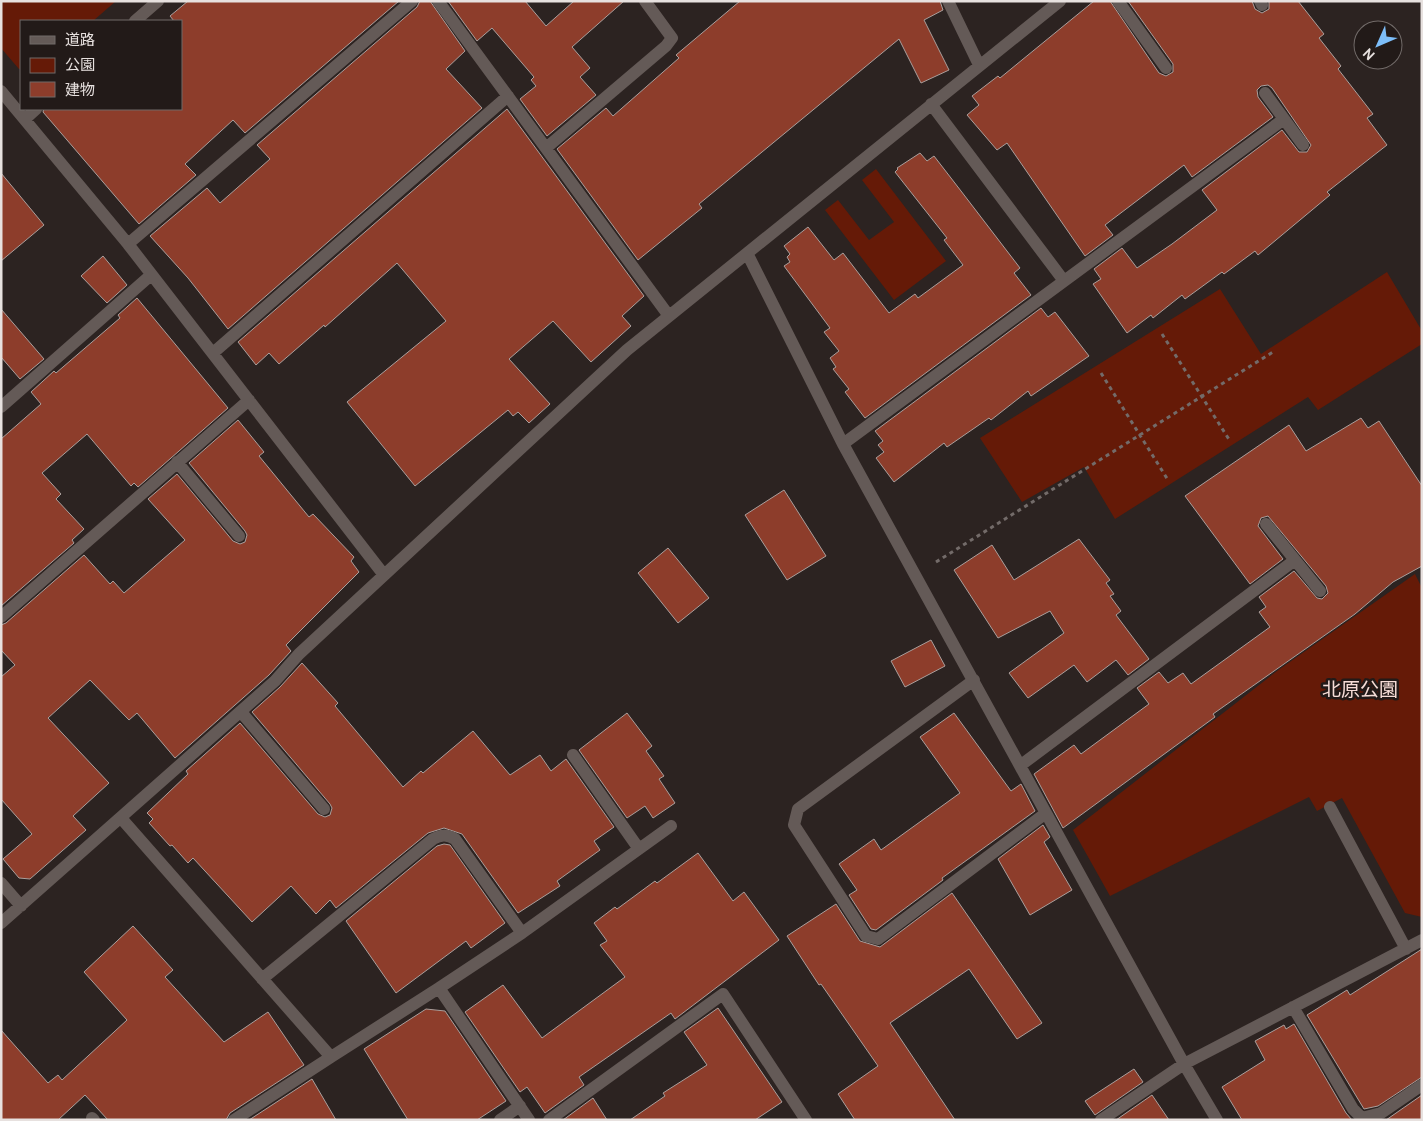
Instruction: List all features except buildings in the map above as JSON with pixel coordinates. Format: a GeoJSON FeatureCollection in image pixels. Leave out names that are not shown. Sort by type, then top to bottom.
{"type":"FeatureCollection","features":[{"type":"Feature","properties":{"kind":"street"},"geometry":{"type":"LineString","coordinates":[[137,20],[158,1]]}},
{"type":"Feature","properties":{"kind":"street"},"geometry":{"type":"LineString","coordinates":[[128,244],[412,1]]}},
{"type":"Feature","properties":{"kind":"street"},"geometry":{"type":"LineString","coordinates":[[438,1],[670,316]]}},
{"type":"Feature","properties":{"kind":"street"},"geometry":{"type":"LineString","coordinates":[[546,148],[666,46],[672,38],[645,1]]}},
{"type":"Feature","properties":{"kind":"street"},"geometry":{"type":"LineString","coordinates":[[948,1],[980,66]]}},
{"type":"Feature","properties":{"kind":"street"},"geometry":{"type":"LineString","coordinates":[[1,922],[276,681],[299,654],[627,350],[1060,1]]}},
{"type":"Feature","properties":{"kind":"street"},"geometry":{"type":"LineString","coordinates":[[1118,1],[1166,68]]}},
{"type":"Feature","properties":{"kind":"street"},"geometry":{"type":"LineString","coordinates":[[1,91],[128,244],[384,575]]}},
{"type":"Feature","properties":{"kind":"street"},"geometry":{"type":"LineString","coordinates":[[1265,93],[1303,145]]}},
{"type":"Feature","properties":{"kind":"street"},"geometry":{"type":"LineString","coordinates":[[213,353],[508,96]]}},
{"type":"Feature","properties":{"kind":"street"},"geometry":{"type":"LineString","coordinates":[[931,104],[1064,281]]}},
{"type":"Feature","properties":{"kind":"street"},"geometry":{"type":"LineString","coordinates":[[24,119],[35,110]]}},
{"type":"Feature","properties":{"kind":"street"},"geometry":{"type":"LineString","coordinates":[[843,444],[1284,119]]}},
{"type":"Feature","properties":{"kind":"street"},"geometry":{"type":"LineString","coordinates":[[747,253],[843,444],[917,574],[1046,813],[1184,1064],[1217,1120]]}},
{"type":"Feature","properties":{"kind":"street"},"geometry":{"type":"LineString","coordinates":[[1,407],[151,274]]}},
{"type":"Feature","properties":{"kind":"street"},"geometry":{"type":"LineString","coordinates":[[1,617],[249,400]]}},
{"type":"Feature","properties":{"kind":"street"},"geometry":{"type":"LineString","coordinates":[[177,462],[239,536]]}},
{"type":"Feature","properties":{"kind":"street"},"geometry":{"type":"LineString","coordinates":[[1266,524],[1320,592]]}},
{"type":"Feature","properties":{"kind":"street"},"geometry":{"type":"LineString","coordinates":[[1021,765],[1295,560]]}},
{"type":"Feature","properties":{"kind":"street"},"geometry":{"type":"LineString","coordinates":[[974,680],[798,809],[794,825],[866,936],[878,938],[1046,813]]}},
{"type":"Feature","properties":{"kind":"street"},"geometry":{"type":"LineString","coordinates":[[241,712],[324,809]]}},
{"type":"Feature","properties":{"kind":"street"},"geometry":{"type":"LineString","coordinates":[[573,756],[639,849]]}},
{"type":"Feature","properties":{"kind":"street"},"geometry":{"type":"LineString","coordinates":[[1330,807],[1406,948]]}},
{"type":"Feature","properties":{"kind":"street"},"geometry":{"type":"LineString","coordinates":[[121,818],[330,1057]]}},
{"type":"Feature","properties":{"kind":"street"},"geometry":{"type":"LineString","coordinates":[[234,1120],[522,933],[671,826]]}},
{"type":"Feature","properties":{"kind":"street"},"geometry":{"type":"LineString","coordinates":[[262,979],[433,839],[441,836],[448,835],[455,839],[522,933]]}},
{"type":"Feature","properties":{"kind":"street"},"geometry":{"type":"LineString","coordinates":[[1,883],[21,906]]}},
{"type":"Feature","properties":{"kind":"street"},"geometry":{"type":"LineString","coordinates":[[1101,1120],[1184,1064],[1422,940]]}},
{"type":"Feature","properties":{"kind":"street"},"geometry":{"type":"LineString","coordinates":[[439,988],[529,1120]]}},
{"type":"Feature","properties":{"kind":"street"},"geometry":{"type":"LineString","coordinates":[[549,1120],[723,994],[806,1120]]}},
{"type":"Feature","properties":{"kind":"street"},"geometry":{"type":"LineString","coordinates":[[1293,1007],[1353,1109],[1362,1118],[1381,1113],[1422,1085]]}},
{"type":"Feature","properties":{"kind":"street"},"geometry":{"type":"LineString","coordinates":[[500,1120],[520,1106]]}},
{"type":"Feature","properties":{"kind":"path"},"geometry":{"type":"LineString","coordinates":[[1162,334],[1230,441]]}},
{"type":"Feature","properties":{"kind":"path"},"geometry":{"type":"LineString","coordinates":[[917,574],[1273,352]]}},
{"type":"Feature","properties":{"kind":"path"},"geometry":{"type":"LineString","coordinates":[[1101,373],[1168,480]]}},
{"type":"Feature","properties":{"kind":"green space"},"geometry":{"type":"Polygon","coordinates":[[[1,1],[116,1],[94,20],[20,20],[20,69],[1,48],[1,1]]]}},
{"type":"Feature","properties":{"kind":"green space"},"geometry":{"type":"Polygon","coordinates":[[[876,169],[946,261],[894,300],[825,210],[838,200],[869,240],[894,222],[862,180],[876,169]]]}},
{"type":"Feature","properties":{"kind":"green space"},"geometry":{"type":"Polygon","coordinates":[[[1387,272],[1422,331],[1422,344],[1318,410],[1308,397],[1115,519],[1084,467],[1022,502],[980,438],[1220,289],[1261,354],[1387,272]]]}},
{"type":"Feature","properties":{"kind":"green space","name":"北原公園"},"geometry":{"type":"Polygon","coordinates":[[[1415,574],[1422,588],[1422,917],[1405,913],[1342,798],[1317,811],[1309,797],[1110,896],[1073,830],[1277,671],[1415,574]]]}}]}
